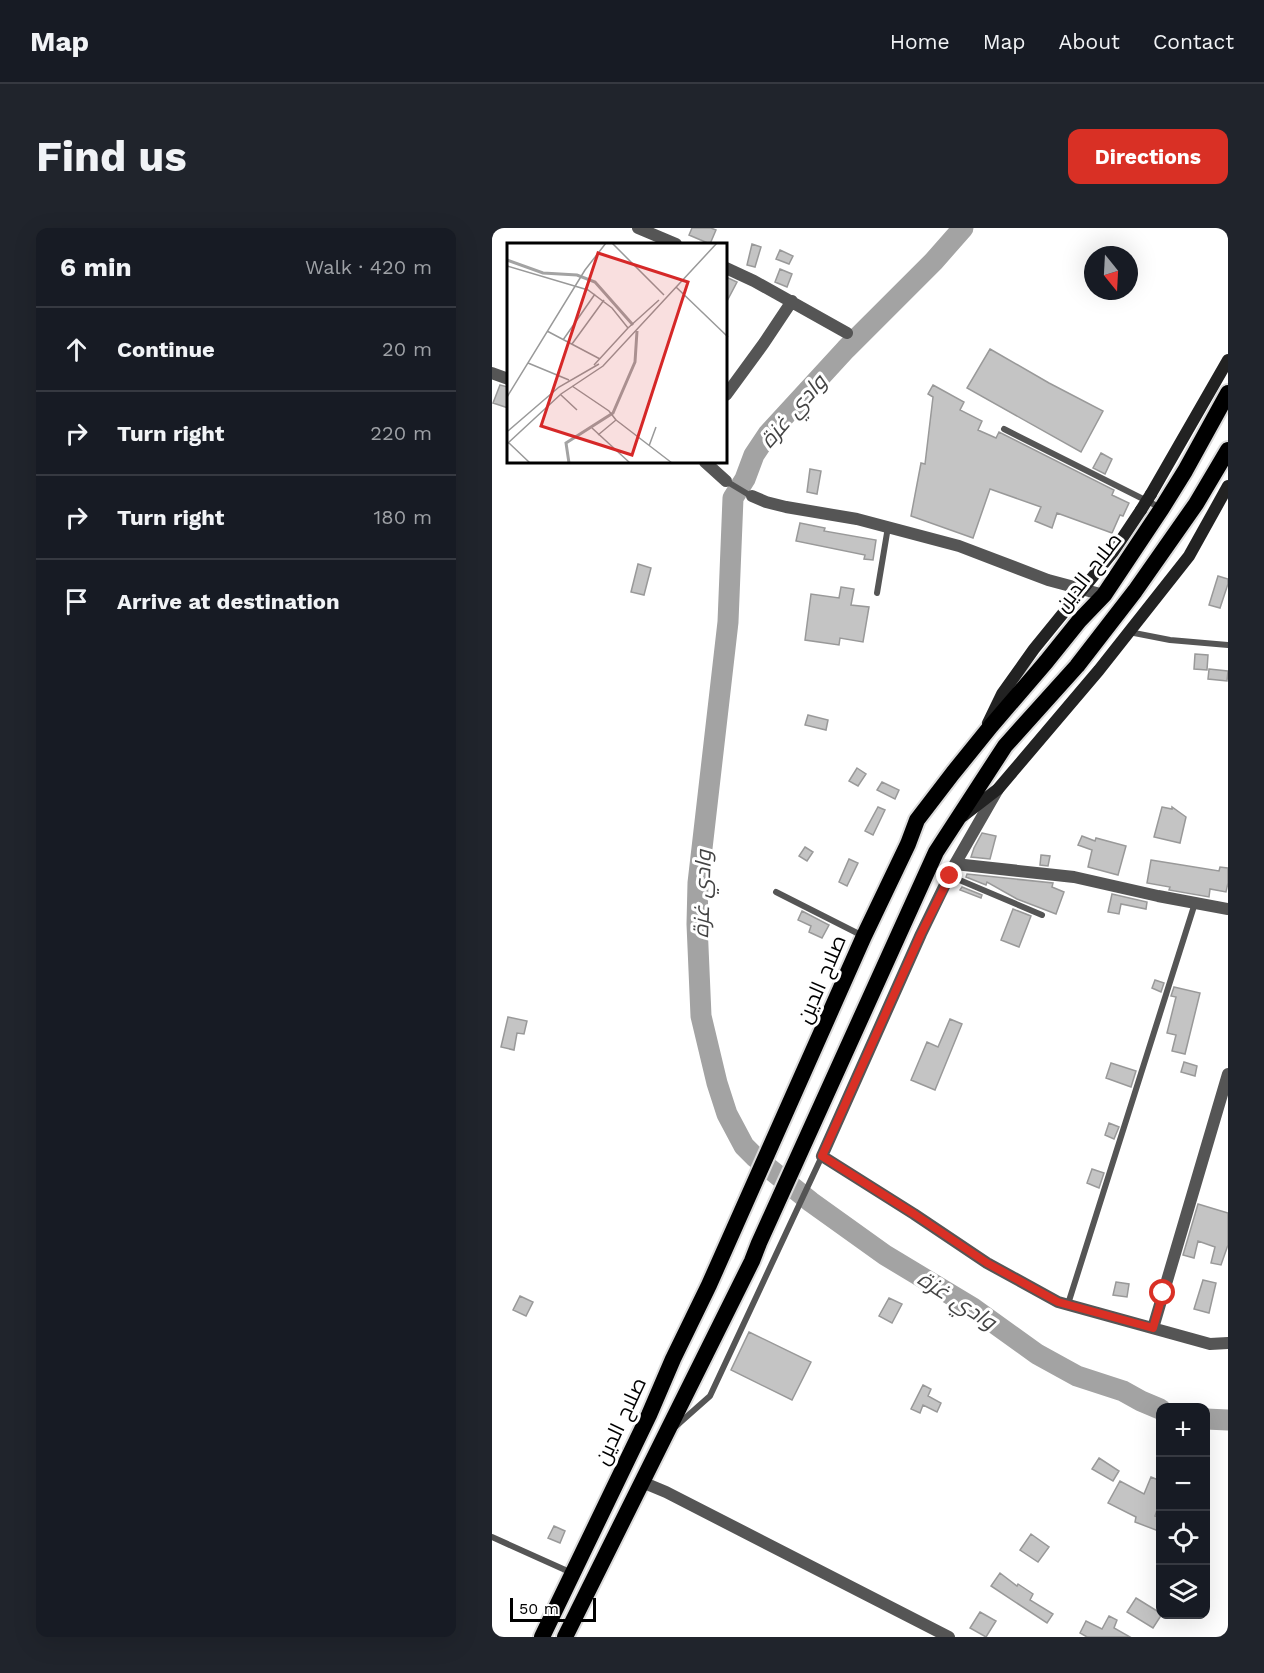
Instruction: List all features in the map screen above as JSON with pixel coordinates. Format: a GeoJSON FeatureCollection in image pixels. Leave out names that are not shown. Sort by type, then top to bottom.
{"type":"FeatureCollection","features":[{"type":"Feature","properties":{"kind":"highway","name":"صلاح الدين"},"geometry":{"type":"LineString","coordinates":[[542,1637],[650,1415],[673,1359],[709,1285],[917,820],[982,737],[1079,621],[1104,595],[1185,471],[1228,393]]}},
{"type":"Feature","properties":{"kind":"highway"},"geometry":{"type":"LineString","coordinates":[[565,1637],[753,1261],[827,1091],[936,852],[1005,746],[1077,666],[1136,591],[1196,504],[1228,450]]}},
{"type":"Feature","properties":{"kind":"main road"},"geometry":{"type":"LineString","coordinates":[[982,737],[1002,694],[1034,649],[1113,552],[1142,510],[1228,360]]}},
{"type":"Feature","properties":{"kind":"main road"},"geometry":{"type":"LineString","coordinates":[[955,822],[998,789],[1129,632],[1189,556],[1228,486]]}},
{"type":"Feature","properties":{"kind":"street"},"geometry":{"type":"LineString","coordinates":[[638,228],[674,243]]}},
{"type":"Feature","properties":{"kind":"street"},"geometry":{"type":"LineString","coordinates":[[728,269],[792,301],[846,333]]}},
{"type":"Feature","properties":{"kind":"street"},"geometry":{"type":"LineString","coordinates":[[728,392],[792,301]]}},
{"type":"Feature","properties":{"kind":"street"},"geometry":{"type":"LineString","coordinates":[[492,373],[507,379]]}},
{"type":"Feature","properties":{"kind":"street"},"geometry":{"type":"LineString","coordinates":[[707,464],[726,480]]}},
{"type":"Feature","properties":{"kind":"street"},"geometry":{"type":"LineString","coordinates":[[752,496],[776,504],[856,519],[959,546],[1048,580],[1104,595]]}},
{"type":"Feature","properties":{"kind":"street"},"geometry":{"type":"LineString","coordinates":[[998,789],[921,934],[822,1156],[987,1263],[1058,1302],[1210,1344],[1228,1343]]}},
{"type":"Feature","properties":{"kind":"street"},"geometry":{"type":"LineString","coordinates":[[953,870],[1074,877],[1228,909]]}},
{"type":"Feature","properties":{"kind":"street"},"geometry":{"type":"LineString","coordinates":[[1153,1328],[1228,1074]]}},
{"type":"Feature","properties":{"kind":"street"},"geometry":{"type":"LineString","coordinates":[[642,1482],[666,1492],[949,1637]]}},
{"type":"Feature","properties":{"kind":"lane"},"geometry":{"type":"LineString","coordinates":[[1004,429],[1162,508]]}},
{"type":"Feature","properties":{"kind":"lane"},"geometry":{"type":"LineString","coordinates":[[726,480],[752,496]]}},
{"type":"Feature","properties":{"kind":"lane"},"geometry":{"type":"LineString","coordinates":[[877,593],[888,527]]}},
{"type":"Feature","properties":{"kind":"lane"},"geometry":{"type":"LineString","coordinates":[[1129,632],[1170,640],[1228,645]]}},
{"type":"Feature","properties":{"kind":"lane"},"geometry":{"type":"LineString","coordinates":[[953,870],[1042,915]]}},
{"type":"Feature","properties":{"kind":"lane"},"geometry":{"type":"LineString","coordinates":[[776,892],[864,936]]}},
{"type":"Feature","properties":{"kind":"lane"},"geometry":{"type":"LineString","coordinates":[[1068,1305],[1195,903]]}},
{"type":"Feature","properties":{"kind":"lane"},"geometry":{"type":"LineString","coordinates":[[666,1435],[710,1396],[822,1156]]}},
{"type":"Feature","properties":{"kind":"lane"},"geometry":{"type":"LineString","coordinates":[[492,1537],[572,1573]]}},
{"type":"Feature","properties":{"kind":"building"},"geometry":{"type":"Polygon","coordinates":[[[692,228],[716,230],[710,243],[689,235],[692,228]]]}},
{"type":"Feature","properties":{"kind":"building"},"geometry":{"type":"Polygon","coordinates":[[[752,244],[761,247],[755,267],[747,265],[752,244]]]}},
{"type":"Feature","properties":{"kind":"building"},"geometry":{"type":"Polygon","coordinates":[[[780,250],[793,256],[789,264],[776,259],[780,250]]]}},
{"type":"Feature","properties":{"kind":"building"},"geometry":{"type":"Polygon","coordinates":[[[780,269],[792,274],[787,287],[775,282],[780,269]]]}},
{"type":"Feature","properties":{"kind":"building"},"geometry":{"type":"Polygon","coordinates":[[[728,278],[737,282],[728,299],[728,278]]]}},
{"type":"Feature","properties":{"kind":"building"},"geometry":{"type":"Polygon","coordinates":[[[990,349],[1103,411],[1081,452],[967,388],[990,349]]]}},
{"type":"Feature","properties":{"kind":"building"},"geometry":{"type":"Polygon","coordinates":[[[500,385],[507,387],[507,408],[493,403],[500,385]]]}},
{"type":"Feature","properties":{"kind":"building"},"geometry":{"type":"Polygon","coordinates":[[[933,385],[964,402],[960,410],[982,421],[978,430],[996,438],[999,432],[1114,490],[1112,495],[1129,503],[1123,516],[1120,515],[1112,533],[1057,513],[1052,528],[1035,521],[1041,507],[990,489],[973,538],[911,516],[921,463],[925,464],[933,397],[928,394],[933,385]]]}},
{"type":"Feature","properties":{"kind":"building"},"geometry":{"type":"Polygon","coordinates":[[[1101,453],[1112,459],[1105,474],[1093,468],[1101,453]]]}},
{"type":"Feature","properties":{"kind":"building"},"geometry":{"type":"Polygon","coordinates":[[[810,469],[821,471],[817,494],[807,492],[810,469]]]}},
{"type":"Feature","properties":{"kind":"building"},"geometry":{"type":"Polygon","coordinates":[[[800,523],[825,528],[824,531],[876,540],[873,560],[864,559],[865,555],[796,541],[800,523]]]}},
{"type":"Feature","properties":{"kind":"building"},"geometry":{"type":"Polygon","coordinates":[[[638,564],[651,568],[644,595],[631,592],[638,564]]]}},
{"type":"Feature","properties":{"kind":"building"},"geometry":{"type":"Polygon","coordinates":[[[1218,576],[1228,579],[1220,608],[1209,605],[1218,576]]]}},
{"type":"Feature","properties":{"kind":"building"},"geometry":{"type":"Polygon","coordinates":[[[841,587],[854,589],[851,605],[869,607],[863,642],[840,638],[839,645],[805,640],[811,594],[839,598],[841,587]]]}},
{"type":"Feature","properties":{"kind":"building"},"geometry":{"type":"Polygon","coordinates":[[[1195,654],[1208,655],[1207,670],[1194,669],[1195,654]]]}},
{"type":"Feature","properties":{"kind":"building"},"geometry":{"type":"Polygon","coordinates":[[[1209,669],[1228,671],[1227,681],[1208,679],[1209,669]]]}},
{"type":"Feature","properties":{"kind":"building"},"geometry":{"type":"Polygon","coordinates":[[[808,715],[828,720],[826,730],[805,725],[808,715]]]}},
{"type":"Feature","properties":{"kind":"building"},"geometry":{"type":"Polygon","coordinates":[[[857,768],[866,774],[858,786],[849,781],[857,768]]]}},
{"type":"Feature","properties":{"kind":"building"},"geometry":{"type":"Polygon","coordinates":[[[882,782],[899,790],[895,799],[877,790],[882,782]]]}},
{"type":"Feature","properties":{"kind":"building"},"geometry":{"type":"Polygon","coordinates":[[[878,807],[885,810],[873,835],[865,831],[878,807]]]}},
{"type":"Feature","properties":{"kind":"building"},"geometry":{"type":"Polygon","coordinates":[[[1162,807],[1172,809],[1172,807],[1186,817],[1180,843],[1154,837],[1162,807]]]}},
{"type":"Feature","properties":{"kind":"building"},"geometry":{"type":"Polygon","coordinates":[[[982,833],[996,836],[990,859],[971,857],[982,833]]]}},
{"type":"Feature","properties":{"kind":"building"},"geometry":{"type":"Polygon","coordinates":[[[1082,836],[1095,841],[1096,838],[1126,846],[1118,875],[1088,867],[1092,850],[1078,845],[1082,836]]]}},
{"type":"Feature","properties":{"kind":"building"},"geometry":{"type":"Polygon","coordinates":[[[805,847],[813,852],[807,861],[799,856],[805,847]]]}},
{"type":"Feature","properties":{"kind":"building"},"geometry":{"type":"Polygon","coordinates":[[[1041,855],[1050,856],[1048,866],[1040,865],[1041,855]]]}},
{"type":"Feature","properties":{"kind":"building"},"geometry":{"type":"Polygon","coordinates":[[[849,859],[858,863],[847,886],[839,882],[849,859]]]}},
{"type":"Feature","properties":{"kind":"building"},"geometry":{"type":"Polygon","coordinates":[[[1151,860],[1219,871],[1220,867],[1228,868],[1226,892],[1210,889],[1209,897],[1169,890],[1170,887],[1147,883],[1151,860]]]}},
{"type":"Feature","properties":{"kind":"building"},"geometry":{"type":"Polygon","coordinates":[[[967,874],[1053,883],[1052,887],[1064,892],[1056,914],[1017,899],[987,882],[986,885],[966,877],[967,874]]]}},
{"type":"Feature","properties":{"kind":"building"},"geometry":{"type":"Polygon","coordinates":[[[962,887],[982,895],[981,898],[960,890],[962,887]]]}},
{"type":"Feature","properties":{"kind":"building"},"geometry":{"type":"Polygon","coordinates":[[[1112,894],[1147,902],[1146,909],[1121,904],[1119,914],[1108,912],[1112,894]]]}},
{"type":"Feature","properties":{"kind":"building"},"geometry":{"type":"Polygon","coordinates":[[[1013,909],[1031,916],[1019,947],[1001,940],[1013,909]]]}},
{"type":"Feature","properties":{"kind":"building"},"geometry":{"type":"Polygon","coordinates":[[[802,911],[829,925],[822,938],[809,932],[811,926],[798,920],[802,911]]]}},
{"type":"Feature","properties":{"kind":"building"},"geometry":{"type":"Polygon","coordinates":[[[1155,980],[1164,983],[1161,992],[1152,988],[1155,980]]]}},
{"type":"Feature","properties":{"kind":"building"},"geometry":{"type":"Polygon","coordinates":[[[1174,987],[1200,993],[1185,1054],[1172,1051],[1176,1035],[1167,1033],[1176,997],[1171,996],[1174,987]]]}},
{"type":"Feature","properties":{"kind":"building"},"geometry":{"type":"Polygon","coordinates":[[[508,1017],[527,1021],[524,1034],[517,1033],[514,1050],[501,1047],[508,1017]]]}},
{"type":"Feature","properties":{"kind":"building"},"geometry":{"type":"Polygon","coordinates":[[[950,1019],[962,1024],[935,1090],[911,1080],[927,1042],[938,1047],[950,1019]]]}},
{"type":"Feature","properties":{"kind":"building"},"geometry":{"type":"Polygon","coordinates":[[[1184,1062],[1197,1066],[1195,1076],[1181,1072],[1184,1062]]]}},
{"type":"Feature","properties":{"kind":"building"},"geometry":{"type":"Polygon","coordinates":[[[1111,1063],[1136,1071],[1131,1087],[1106,1078],[1111,1063]]]}},
{"type":"Feature","properties":{"kind":"building"},"geometry":{"type":"Polygon","coordinates":[[[1109,1123],[1119,1127],[1114,1139],[1105,1135],[1109,1123]]]}},
{"type":"Feature","properties":{"kind":"building"},"geometry":{"type":"Polygon","coordinates":[[[1092,1169],[1104,1173],[1099,1188],[1087,1183],[1092,1169]]]}},
{"type":"Feature","properties":{"kind":"building"},"geometry":{"type":"Polygon","coordinates":[[[1198,1204],[1228,1213],[1228,1245],[1221,1265],[1211,1263],[1215,1247],[1198,1241],[1194,1258],[1183,1255],[1198,1204]]]}},
{"type":"Feature","properties":{"kind":"building"},"geometry":{"type":"Polygon","coordinates":[[[1203,1280],[1216,1283],[1209,1313],[1194,1309],[1203,1280]]]}},
{"type":"Feature","properties":{"kind":"building"},"geometry":{"type":"Polygon","coordinates":[[[1116,1282],[1129,1284],[1127,1297],[1113,1295],[1116,1282]]]}},
{"type":"Feature","properties":{"kind":"building"},"geometry":{"type":"Polygon","coordinates":[[[520,1296],[533,1302],[526,1316],[513,1310],[520,1296]]]}},
{"type":"Feature","properties":{"kind":"building"},"geometry":{"type":"Polygon","coordinates":[[[889,1298],[902,1304],[892,1323],[879,1316],[889,1298]]]}},
{"type":"Feature","properties":{"kind":"building"},"geometry":{"type":"Polygon","coordinates":[[[749,1332],[811,1362],[792,1400],[731,1370],[749,1332]]]}},
{"type":"Feature","properties":{"kind":"building"},"geometry":{"type":"Polygon","coordinates":[[[923,1385],[931,1389],[928,1396],[941,1403],[937,1412],[923,1405],[920,1413],[911,1409],[923,1385]]]}},
{"type":"Feature","properties":{"kind":"building"},"geometry":{"type":"Polygon","coordinates":[[[1099,1458],[1119,1471],[1113,1481],[1092,1469],[1099,1458]]]}},
{"type":"Feature","properties":{"kind":"building"},"geometry":{"type":"Polygon","coordinates":[[[1151,1477],[1156,1479],[1156,1530],[1135,1522],[1136,1517],[1108,1503],[1120,1481],[1144,1494],[1151,1477]]]}},
{"type":"Feature","properties":{"kind":"building"},"geometry":{"type":"Polygon","coordinates":[[[554,1526],[565,1531],[560,1543],[548,1538],[554,1526]]]}},
{"type":"Feature","properties":{"kind":"building"},"geometry":{"type":"Polygon","coordinates":[[[1031,1534],[1049,1547],[1038,1562],[1020,1550],[1031,1534]]]}},
{"type":"Feature","properties":{"kind":"building"},"geometry":{"type":"Polygon","coordinates":[[[1000,1573],[1017,1586],[1018,1584],[1033,1594],[1030,1600],[1053,1614],[1047,1623],[991,1586],[1000,1573]]]}},
{"type":"Feature","properties":{"kind":"building"},"geometry":{"type":"Polygon","coordinates":[[[1136,1598],[1156,1610],[1156,1619],[1159,1619],[1153,1628],[1127,1612],[1136,1598]]]}},
{"type":"Feature","properties":{"kind":"building"},"geometry":{"type":"Polygon","coordinates":[[[980,1612],[996,1621],[986,1637],[970,1628],[980,1612]]]}},
{"type":"Feature","properties":{"kind":"building"},"geometry":{"type":"Polygon","coordinates":[[[1109,1616],[1117,1620],[1114,1628],[1130,1637],[1087,1637],[1080,1633],[1086,1621],[1102,1629],[1109,1616]]]}},
{"type":"Feature","properties":{"kind":"waterway","name":"وادي غزة"},"geometry":{"type":"LineString","coordinates":[[963,228],[768,434],[754,455],[745,479],[733,498],[728,622],[698,883],[697,924],[701,1016],[727,1114],[744,1146],[755,1157],[811,1202],[885,1255],[973,1308],[1037,1354],[1077,1376],[1123,1391],[1156,1407]]}},
{"type":"Feature","properties":{"kind":"waterway","name":"وادي غزة"},"geometry":{"type":"LineString","coordinates":[[1210,1419],[1228,1420]]}},
{"type":"Feature","properties":{"kind":"route"},"geometry":{"type":"LineString","coordinates":[[950,876],[921,934],[822,1156],[987,1263],[1058,1302],[1153,1328],[1163,1293]]}}]}
